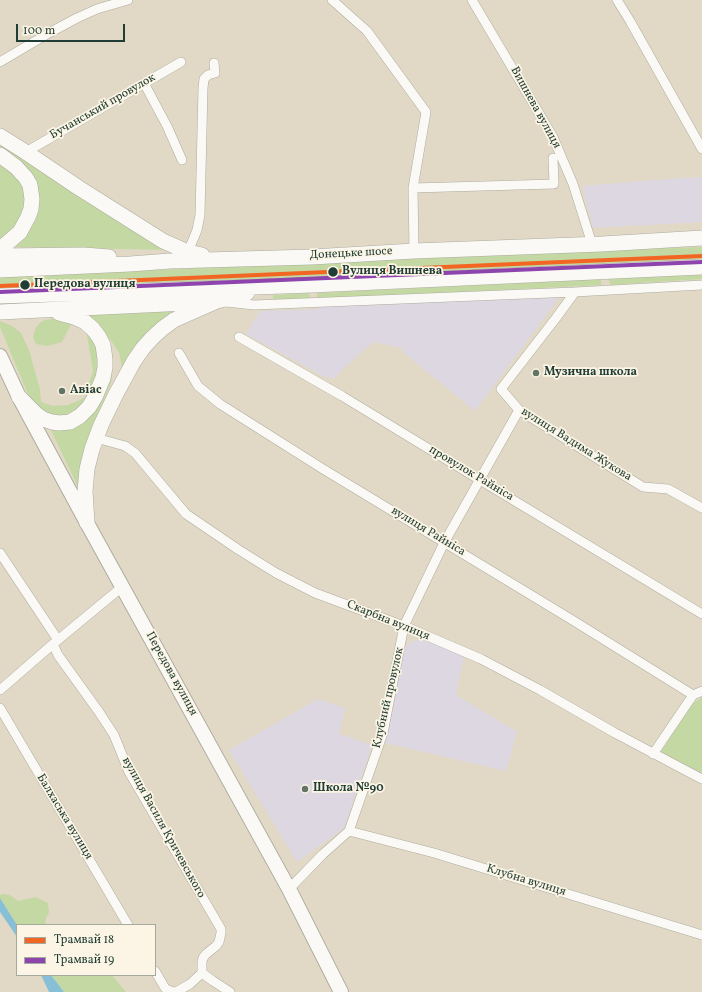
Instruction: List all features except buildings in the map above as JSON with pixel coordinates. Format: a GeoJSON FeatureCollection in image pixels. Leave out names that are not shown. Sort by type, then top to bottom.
{"type":"FeatureCollection","features":[{"type":"Feature","properties":{"kind":"highway"},"geometry":{"type":"LineString","coordinates":[[0,136],[163,241],[188,252],[220,259]]}},
{"type":"Feature","properties":{"kind":"highway"},"geometry":{"type":"LineString","coordinates":[[0,156],[16,167],[26,178],[30,185],[32,199],[31,209],[20,232],[6,245],[0,248]]}},
{"type":"Feature","properties":{"kind":"highway","name":"Донецьке шосе"},"geometry":{"type":"LineString","coordinates":[[0,270],[170,261],[312,257],[702,238]]}},
{"type":"Feature","properties":{"kind":"highway"},"geometry":{"type":"LineString","coordinates":[[0,256],[84,255],[170,261]]}},
{"type":"Feature","properties":{"kind":"highway"},"geometry":{"type":"LineString","coordinates":[[0,296],[702,267]]}},
{"type":"Feature","properties":{"kind":"highway"},"geometry":{"type":"LineString","coordinates":[[87,524],[85,499],[86,478],[96,438],[116,394],[143,348],[153,336],[174,320],[217,301],[271,286]]}},
{"type":"Feature","properties":{"kind":"highway"},"geometry":{"type":"LineString","coordinates":[[131,291],[189,302]]}},
{"type":"Feature","properties":{"kind":"highway"},"geometry":{"type":"LineString","coordinates":[[0,312],[217,301]]}},
{"type":"Feature","properties":{"kind":"highway"},"geometry":{"type":"LineString","coordinates":[[19,397],[43,419],[52,422],[65,423],[75,420],[85,412],[95,396],[103,378],[105,367],[103,345],[93,329],[85,322],[74,317],[51,310]]}},
{"type":"Feature","properties":{"kind":"main road","name":"Передова вулиця"},"geometry":{"type":"LineString","coordinates":[[0,356],[19,397],[87,524],[289,889],[341,992]]}},
{"type":"Feature","properties":{"kind":"street"},"geometry":{"type":"LineString","coordinates":[[0,62],[77,18],[97,9],[128,0]]}},
{"type":"Feature","properties":{"kind":"street"},"geometry":{"type":"LineString","coordinates":[[332,0],[366,31],[426,112],[413,188],[414,251]]}},
{"type":"Feature","properties":{"kind":"street","name":"Вишнева вулиця"},"geometry":{"type":"LineString","coordinates":[[472,0],[553,137],[573,184],[592,244]]}},
{"type":"Feature","properties":{"kind":"street"},"geometry":{"type":"LineString","coordinates":[[617,0],[702,149]]}},
{"type":"Feature","properties":{"kind":"street","name":"Бучанський провулок"},"geometry":{"type":"LineString","coordinates":[[24,151],[31,149],[181,62]]}},
{"type":"Feature","properties":{"kind":"street"},"geometry":{"type":"LineString","coordinates":[[188,252],[197,230],[200,214],[204,79],[208,75],[215,73],[214,63]]}},
{"type":"Feature","properties":{"kind":"street"},"geometry":{"type":"LineString","coordinates":[[144,83],[167,126],[182,160]]}},
{"type":"Feature","properties":{"kind":"street"},"geometry":{"type":"LineString","coordinates":[[413,188],[554,184],[553,158]]}},
{"type":"Feature","properties":{"kind":"street"},"geometry":{"type":"LineString","coordinates":[[217,301],[254,305],[575,292],[702,285]]}},
{"type":"Feature","properties":{"kind":"street","name":"вулиця Вадима Жукова"},"geometry":{"type":"LineString","coordinates":[[575,292],[501,388],[519,410],[643,487],[668,488],[702,508]]}},
{"type":"Feature","properties":{"kind":"street","name":"провулок Райніса"},"geometry":{"type":"LineString","coordinates":[[239,337],[342,396],[702,614]]}},
{"type":"Feature","properties":{"kind":"street","name":"вулиця Райніса"},"geometry":{"type":"LineString","coordinates":[[179,353],[198,386],[220,404],[323,469],[693,695]]}},
{"type":"Feature","properties":{"kind":"street","name":"Клубний провулок"},"geometry":{"type":"LineString","coordinates":[[289,889],[323,854],[349,831],[383,733],[404,626],[444,542],[519,410]]}},
{"type":"Feature","properties":{"kind":"street","name":"Скарбна вулиця"},"geometry":{"type":"LineString","coordinates":[[96,438],[125,446],[145,465],[186,514],[276,573],[315,593],[404,626],[481,659],[702,779]]}},
{"type":"Feature","properties":{"kind":"street","name":"вулиця Василя Кричевського"},"geometry":{"type":"LineString","coordinates":[[0,553],[55,642],[58,655],[100,712],[114,735],[129,772],[221,929],[219,942],[203,958],[202,973]]}},
{"type":"Feature","properties":{"kind":"street"},"geometry":{"type":"LineString","coordinates":[[0,690],[55,642],[122,588]]}},
{"type":"Feature","properties":{"kind":"street"},"geometry":{"type":"LineString","coordinates":[[654,754],[693,695],[702,691]]}},
{"type":"Feature","properties":{"kind":"street","name":"Балхаська вулиця"},"geometry":{"type":"LineString","coordinates":[[0,708],[127,924]]}},
{"type":"Feature","properties":{"kind":"street","name":"Клубна вулиця"},"geometry":{"type":"LineString","coordinates":[[349,831],[434,853],[702,935]]}},
{"type":"Feature","properties":{"kind":"street"},"geometry":{"type":"LineString","coordinates":[[156,973],[165,988],[175,992],[190,984],[202,973],[230,992]]}},
{"type":"Feature","properties":{"kind":"shaded area"},"geometry":{"type":"Polygon","coordinates":[[[702,177],[702,222],[593,228],[582,186],[702,177]]]}},
{"type":"Feature","properties":{"kind":"shaded area"},"geometry":{"type":"Polygon","coordinates":[[[523,295],[524,299],[559,298],[475,411],[404,353],[402,348],[373,342],[334,379],[323,376],[246,334],[260,311],[318,309],[318,304],[523,295]]]}},
{"type":"Feature","properties":{"kind":"shaded area"},"geometry":{"type":"Polygon","coordinates":[[[429,639],[464,656],[456,695],[517,732],[506,771],[385,743],[403,649],[413,641],[429,639]]]}},
{"type":"Feature","properties":{"kind":"shaded area","name":"Школа №90"},"geometry":{"type":"Polygon","coordinates":[[[318,699],[345,708],[339,734],[372,745],[344,828],[297,862],[229,750],[318,699]]]}},
{"type":"Feature","properties":{"kind":"green space"},"geometry":{"type":"Polygon","coordinates":[[[0,141],[172,250],[13,247],[31,229],[37,217],[38,209],[0,148],[0,141]]]}},
{"type":"Feature","properties":{"kind":"green space"},"geometry":{"type":"Polygon","coordinates":[[[0,161],[24,182],[27,213],[0,243],[0,161]]]}},
{"type":"Feature","properties":{"kind":"green space"},"geometry":{"type":"Polygon","coordinates":[[[702,247],[702,261],[0,293],[0,276],[599,250],[702,247]]]}},
{"type":"Feature","properties":{"kind":"green space"},"geometry":{"type":"Polygon","coordinates":[[[702,273],[702,279],[610,285],[609,278],[702,273]]]}},
{"type":"Feature","properties":{"kind":"green space"},"geometry":{"type":"Polygon","coordinates":[[[601,279],[601,285],[317,299],[317,293],[601,279]]]}},
{"type":"Feature","properties":{"kind":"green space"},"geometry":{"type":"Polygon","coordinates":[[[309,293],[310,299],[275,301],[273,299],[274,295],[309,293]]]}},
{"type":"Feature","properties":{"kind":"green space"},"geometry":{"type":"Polygon","coordinates":[[[183,309],[123,367],[119,353],[112,342],[103,330],[89,317],[91,314],[183,309]]]}},
{"type":"Feature","properties":{"kind":"green space"},"geometry":{"type":"Polygon","coordinates":[[[57,318],[73,321],[62,342],[47,346],[36,344],[33,337],[36,327],[45,320],[57,318]]]}},
{"type":"Feature","properties":{"kind":"green space"},"geometry":{"type":"Polygon","coordinates":[[[0,321],[12,326],[21,333],[29,350],[40,389],[41,402],[53,406],[68,405],[84,398],[93,371],[87,335],[91,334],[101,358],[91,394],[73,415],[52,419],[30,399],[0,327],[0,321]]]}},
{"type":"Feature","properties":{"kind":"green space"},"geometry":{"type":"Polygon","coordinates":[[[111,367],[111,383],[101,407],[80,491],[48,424],[68,427],[111,367]]]}},
{"type":"Feature","properties":{"kind":"green space"},"geometry":{"type":"Polygon","coordinates":[[[702,697],[702,773],[661,752],[690,706],[702,697]]]}},
{"type":"Feature","properties":{"kind":"green space"},"geometry":{"type":"Polygon","coordinates":[[[0,895],[10,895],[18,901],[36,897],[48,903],[49,912],[45,921],[46,924],[16,924],[0,898],[0,895]]]}},
{"type":"Feature","properties":{"kind":"green space"},"geometry":{"type":"Polygon","coordinates":[[[52,976],[113,976],[126,992],[64,992],[52,976]]]}},
{"type":"Feature","properties":{"kind":"water"},"geometry":{"type":"Polygon","coordinates":[[[0,898],[16,924],[16,936],[0,912],[0,898]]]}},
{"type":"Feature","properties":{"kind":"water"},"geometry":{"type":"Polygon","coordinates":[[[41,976],[52,976],[64,992],[49,992],[41,976]]]}},
{"type":"Feature","properties":{"kind":"tram line","name":"18"},"geometry":{"type":"LineString","coordinates":[[0,286],[702,256]]}},
{"type":"Feature","properties":{"kind":"tram line","name":"19"},"geometry":{"type":"LineString","coordinates":[[0,292],[702,262]]}},
{"type":"Feature","properties":{"kind":"place","name":"Вулиця Вишнева"},"geometry":{"type":"Point","coordinates":[333,272]}},
{"type":"Feature","properties":{"kind":"place","name":"Передова вулиця"},"geometry":{"type":"Point","coordinates":[25,285]}},
{"type":"Feature","properties":{"kind":"place","name":"Музична школа"},"geometry":{"type":"Point","coordinates":[536,373]}},
{"type":"Feature","properties":{"kind":"place","name":"Авіас"},"geometry":{"type":"Point","coordinates":[62,391]}},
{"type":"Feature","properties":{"kind":"place","name":"Школа №90"},"geometry":{"type":"Point","coordinates":[305,789]}}]}
